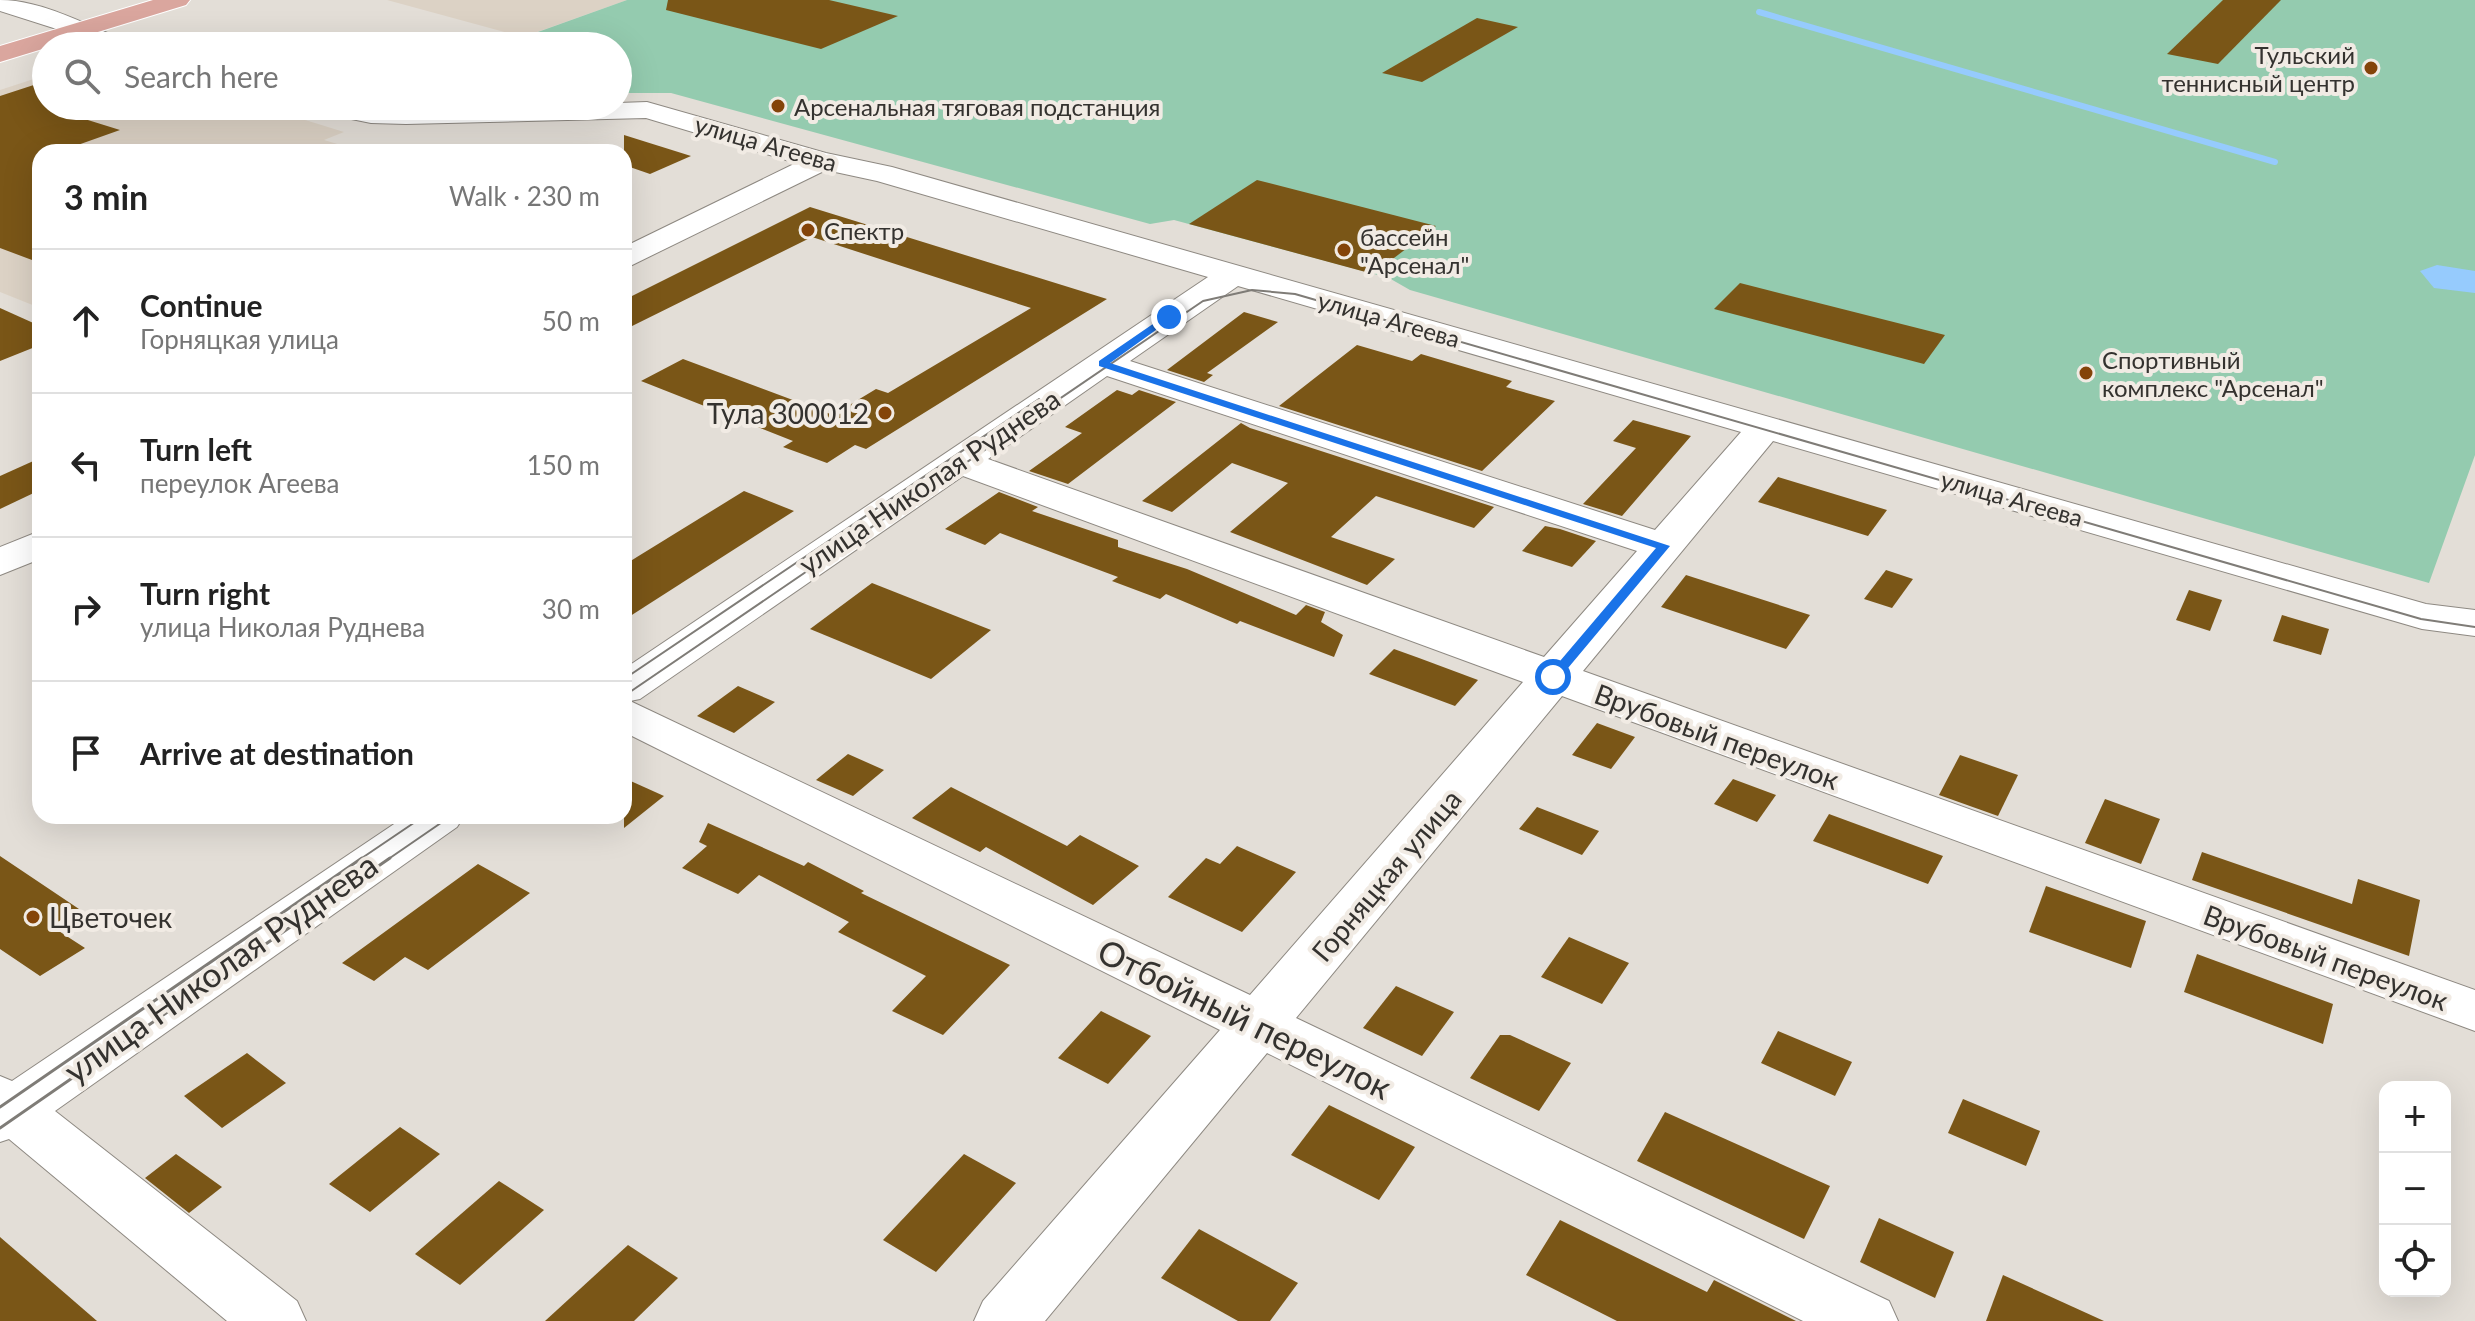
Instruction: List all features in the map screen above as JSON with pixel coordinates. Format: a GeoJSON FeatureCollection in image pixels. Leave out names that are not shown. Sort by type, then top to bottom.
{"type":"FeatureCollection","features":[{"type":"Feature","properties":{"kind":"main road"},"geometry":{"type":"LineString","coordinates":[[59,32],[148,0]]}},
{"type":"Feature","properties":{"kind":"main road"},"geometry":{"type":"LineString","coordinates":[[52,32],[178,0]]}},
{"type":"Feature","properties":{"kind":"main road"},"geometry":{"type":"LineString","coordinates":[[0,44],[32,37]]}},
{"type":"Feature","properties":{"kind":"main road"},"geometry":{"type":"LineString","coordinates":[[0,54],[32,42]]}},
{"type":"Feature","properties":{"kind":"street"},"geometry":{"type":"LineString","coordinates":[[0,3],[80,32]]}},
{"type":"Feature","properties":{"kind":"street","name":"улица Агеева"},"geometry":{"type":"LineString","coordinates":[[632,110],[647,110],[822,161],[882,173],[2463,625]]}},
{"type":"Feature","properties":{"kind":"street"},"geometry":{"type":"LineString","coordinates":[[632,255],[822,161]]}},
{"type":"Feature","properties":{"kind":"street","name":"улица Николая Руднева"},"geometry":{"type":"LineString","coordinates":[[632,684],[1234,274]]}},
{"type":"Feature","properties":{"kind":"street"},"geometry":{"type":"LineString","coordinates":[[1102,363],[1664,546]]}},
{"type":"Feature","properties":{"kind":"street","name":"Горняцкая улица"},"geometry":{"type":"LineString","coordinates":[[1006,1321],[1765,427]]}},
{"type":"Feature","properties":{"kind":"street","name":"Врубовый переулок"},"geometry":{"type":"LineString","coordinates":[[959,461],[2475,1011]]}},
{"type":"Feature","properties":{"kind":"street"},"geometry":{"type":"LineString","coordinates":[[0,563],[32,547]]}},
{"type":"Feature","properties":{"kind":"street","name":"Отбойный переулок"},"geometry":{"type":"LineString","coordinates":[[632,718],[1866,1321]]}},
{"type":"Feature","properties":{"kind":"street","name":"улица Николая Руднева"},"geometry":{"type":"LineString","coordinates":[[5,1109],[428,824]]}},
{"type":"Feature","properties":{"kind":"street"},"geometry":{"type":"LineString","coordinates":[[5,1109],[274,1321]]}},
{"type":"Feature","properties":{"kind":"shaded area"},"geometry":{"type":"Polygon","coordinates":[[[387,0],[627,0],[537,32],[505,32],[387,0]]]}},
{"type":"Feature","properties":{"kind":"shaded area"},"geometry":{"type":"Polygon","coordinates":[[[32,80],[32,120],[305,120],[344,132],[324,140],[337,144],[32,144],[32,305],[0,292],[0,90],[32,80]]]}},
{"type":"Feature","properties":{"kind":"green space","name":"Спортивный комплекс \"Арсенал\""},"geometry":{"type":"Polygon","coordinates":[[[627,0],[2475,0],[2475,455],[2429,583],[1410,290],[1389,278],[1174,220],[1150,224],[671,93],[632,93],[632,32],[538,32],[627,0]]]}},
{"type":"Feature","properties":{"kind":"water"},"geometry":{"type":"Polygon","coordinates":[[[2437,265],[2475,271],[2475,293],[2434,288],[2420,271],[2437,265]]]}},
{"type":"Feature","properties":{"kind":"building"},"geometry":{"type":"Polygon","coordinates":[[[668,0],[829,0],[898,16],[821,49],[666,10],[668,0]]]}},
{"type":"Feature","properties":{"kind":"building"},"geometry":{"type":"Polygon","coordinates":[[[2223,0],[2281,0],[2218,64],[2167,54],[2223,0]]]}},
{"type":"Feature","properties":{"kind":"building"},"geometry":{"type":"Polygon","coordinates":[[[1477,18],[1518,27],[1422,82],[1382,73],[1477,18]]]}},
{"type":"Feature","properties":{"kind":"building"},"geometry":{"type":"Polygon","coordinates":[[[32,86],[32,120],[88,120],[120,130],[81,144],[32,144],[32,260],[0,248],[0,96],[32,86]]]}},
{"type":"Feature","properties":{"kind":"building"},"geometry":{"type":"Polygon","coordinates":[[[624,135],[691,156],[650,174],[632,168],[632,144],[624,144],[624,135]]]}},
{"type":"Feature","properties":{"kind":"building","name":"бассейн \"Арсенал\""},"geometry":{"type":"Polygon","coordinates":[[[1257,180],[1436,226],[1373,274],[1189,224],[1257,180]]]}},
{"type":"Feature","properties":{"kind":"building"},"geometry":{"type":"Polygon","coordinates":[[[810,207],[1107,299],[866,449],[855,445],[827,463],[783,447],[793,441],[641,381],[683,359],[833,415],[876,389],[888,393],[1031,308],[812,237],[632,326],[632,296],[810,207]]]}},
{"type":"Feature","properties":{"kind":"building"},"geometry":{"type":"Polygon","coordinates":[[[1740,283],[1945,335],[1924,364],[1714,309],[1740,283]]]}},
{"type":"Feature","properties":{"kind":"building"},"geometry":{"type":"Polygon","coordinates":[[[0,308],[32,322],[32,348],[0,361],[0,308]]]}},
{"type":"Feature","properties":{"kind":"building"},"geometry":{"type":"Polygon","coordinates":[[[1244,312],[1278,322],[1207,373],[1213,375],[1204,382],[1167,370],[1244,312]]]}},
{"type":"Feature","properties":{"kind":"building"},"geometry":{"type":"Polygon","coordinates":[[[1357,345],[1412,361],[1421,354],[1512,381],[1506,387],[1555,401],[1482,471],[1279,406],[1357,345]]]}},
{"type":"Feature","properties":{"kind":"building"},"geometry":{"type":"Polygon","coordinates":[[[1117,390],[1132,395],[1139,390],[1176,402],[1068,484],[1029,471],[1082,433],[1065,427],[1117,390]]]}},
{"type":"Feature","properties":{"kind":"building"},"geometry":{"type":"Polygon","coordinates":[[[1633,420],[1691,436],[1622,516],[1583,504],[1636,448],[1613,441],[1633,420]]]}},
{"type":"Feature","properties":{"kind":"building"},"geometry":{"type":"Polygon","coordinates":[[[1241,423],[1494,507],[1474,528],[1376,496],[1331,537],[1395,559],[1367,585],[1230,532],[1288,483],[1232,463],[1172,512],[1142,501],[1241,423]]]}},
{"type":"Feature","properties":{"kind":"building"},"geometry":{"type":"Polygon","coordinates":[[[32,462],[32,494],[0,509],[0,476],[32,462]]]}},
{"type":"Feature","properties":{"kind":"building"},"geometry":{"type":"Polygon","coordinates":[[[1778,477],[1887,510],[1868,536],[1758,502],[1778,477]]]}},
{"type":"Feature","properties":{"kind":"building"},"geometry":{"type":"Polygon","coordinates":[[[744,491],[794,511],[632,615],[632,560],[744,491]]]}},
{"type":"Feature","properties":{"kind":"building"},"geometry":{"type":"Polygon","coordinates":[[[999,492],[1038,507],[1032,511],[1118,540],[1118,547],[1187,569],[1296,615],[1306,605],[1325,612],[1321,622],[1343,635],[1334,657],[1240,621],[1237,624],[1166,594],[1160,599],[1112,581],[1118,577],[1000,533],[985,545],[945,529],[999,492]]]}},
{"type":"Feature","properties":{"kind":"building"},"geometry":{"type":"Polygon","coordinates":[[[1545,526],[1596,541],[1572,567],[1522,551],[1545,526]]]}},
{"type":"Feature","properties":{"kind":"building"},"geometry":{"type":"Polygon","coordinates":[[[1886,570],[1913,579],[1892,608],[1864,599],[1886,570]]]}},
{"type":"Feature","properties":{"kind":"building"},"geometry":{"type":"Polygon","coordinates":[[[1686,575],[1810,615],[1786,649],[1661,607],[1686,575]]]}},
{"type":"Feature","properties":{"kind":"building"},"geometry":{"type":"Polygon","coordinates":[[[872,583],[991,630],[931,679],[810,629],[872,583]]]}},
{"type":"Feature","properties":{"kind":"building"},"geometry":{"type":"Polygon","coordinates":[[[2189,590],[2222,600],[2210,631],[2176,620],[2189,590]]]}},
{"type":"Feature","properties":{"kind":"building"},"geometry":{"type":"Polygon","coordinates":[[[2282,615],[2329,629],[2321,655],[2273,641],[2282,615]]]}},
{"type":"Feature","properties":{"kind":"building"},"geometry":{"type":"Polygon","coordinates":[[[1394,649],[1478,680],[1455,706],[1369,674],[1394,649]]]}},
{"type":"Feature","properties":{"kind":"building"},"geometry":{"type":"Polygon","coordinates":[[[738,686],[775,702],[734,733],[697,716],[738,686]]]}},
{"type":"Feature","properties":{"kind":"building"},"geometry":{"type":"Polygon","coordinates":[[[1597,723],[1635,737],[1611,769],[1572,755],[1597,723]]]}},
{"type":"Feature","properties":{"kind":"building"},"geometry":{"type":"Polygon","coordinates":[[[848,754],[884,770],[853,796],[816,780],[848,754]]]}},
{"type":"Feature","properties":{"kind":"building"},"geometry":{"type":"Polygon","coordinates":[[[1960,755],[2018,775],[1998,816],[1939,795],[1960,755]]]}},
{"type":"Feature","properties":{"kind":"building"},"geometry":{"type":"Polygon","coordinates":[[[1733,779],[1776,795],[1757,822],[1714,804],[1733,779]]]}},
{"type":"Feature","properties":{"kind":"building"},"geometry":{"type":"Polygon","coordinates":[[[632,782],[664,796],[632,822],[632,782]]]}},
{"type":"Feature","properties":{"kind":"building"},"geometry":{"type":"Polygon","coordinates":[[[951,787],[1067,846],[1080,835],[1139,866],[1093,905],[986,847],[980,852],[912,818],[951,787]]]}},
{"type":"Feature","properties":{"kind":"building"},"geometry":{"type":"Polygon","coordinates":[[[2105,799],[2160,819],[2141,864],[2085,843],[2105,799]]]}},
{"type":"Feature","properties":{"kind":"building"},"geometry":{"type":"Polygon","coordinates":[[[1537,807],[1599,831],[1582,855],[1519,829],[1537,807]]]}},
{"type":"Feature","properties":{"kind":"building"},"geometry":{"type":"Polygon","coordinates":[[[1829,814],[1943,856],[1928,884],[1813,841],[1829,814]]]}},
{"type":"Feature","properties":{"kind":"building"},"geometry":{"type":"Polygon","coordinates":[[[708,823],[804,866],[808,862],[864,891],[861,893],[1010,965],[943,1035],[892,1011],[926,976],[838,932],[849,922],[759,875],[738,894],[682,868],[707,846],[699,842],[708,823]]]}},
{"type":"Feature","properties":{"kind":"building"},"geometry":{"type":"Polygon","coordinates":[[[1237,846],[1296,872],[1242,932],[1168,897],[1206,858],[1220,864],[1237,846]]]}},
{"type":"Feature","properties":{"kind":"building"},"geometry":{"type":"Polygon","coordinates":[[[2202,852],[2352,904],[2358,879],[2420,900],[2409,956],[2192,880],[2202,852]]]}},
{"type":"Feature","properties":{"kind":"building","name":"Цветочек"},"geometry":{"type":"Polygon","coordinates":[[[0,856],[79,909],[51,926],[85,948],[40,976],[0,949],[0,856]]]}},
{"type":"Feature","properties":{"kind":"building"},"geometry":{"type":"Polygon","coordinates":[[[478,864],[530,893],[428,970],[405,957],[374,981],[342,963],[478,864]]]}},
{"type":"Feature","properties":{"kind":"building"},"geometry":{"type":"Polygon","coordinates":[[[2046,886],[2146,921],[2131,968],[2029,932],[2046,886]]]}},
{"type":"Feature","properties":{"kind":"building"},"geometry":{"type":"Polygon","coordinates":[[[1569,937],[1629,963],[1602,1004],[1541,977],[1569,937]]]}},
{"type":"Feature","properties":{"kind":"building"},"geometry":{"type":"Polygon","coordinates":[[[2197,954],[2333,1004],[2323,1044],[2184,992],[2197,954]]]}},
{"type":"Feature","properties":{"kind":"building"},"geometry":{"type":"Polygon","coordinates":[[[1396,986],[1454,1012],[1422,1056],[1363,1028],[1396,986]]]}},
{"type":"Feature","properties":{"kind":"building"},"geometry":{"type":"Polygon","coordinates":[[[1101,1011],[1151,1036],[1108,1084],[1058,1058],[1101,1011]]]}},
{"type":"Feature","properties":{"kind":"building"},"geometry":{"type":"Polygon","coordinates":[[[1778,1031],[1852,1062],[1835,1096],[1761,1063],[1778,1031]]]}},
{"type":"Feature","properties":{"kind":"building"},"geometry":{"type":"Polygon","coordinates":[[[1500,1035],[1510,1035],[1571,1063],[1539,1111],[1470,1078],[1500,1035]]]}},
{"type":"Feature","properties":{"kind":"building"},"geometry":{"type":"Polygon","coordinates":[[[247,1053],[286,1083],[222,1128],[184,1096],[247,1053]]]}},
{"type":"Feature","properties":{"kind":"building"},"geometry":{"type":"Polygon","coordinates":[[[1963,1099],[2040,1131],[2026,1166],[1948,1133],[1963,1099]]]}},
{"type":"Feature","properties":{"kind":"building"},"geometry":{"type":"Polygon","coordinates":[[[1329,1105],[1415,1147],[1379,1200],[1291,1155],[1329,1105]]]}},
{"type":"Feature","properties":{"kind":"building"},"geometry":{"type":"Polygon","coordinates":[[[1665,1112],[1830,1186],[1804,1239],[1637,1161],[1665,1112]]]}},
{"type":"Feature","properties":{"kind":"building"},"geometry":{"type":"Polygon","coordinates":[[[400,1127],[440,1154],[370,1212],[329,1184],[400,1127]]]}},
{"type":"Feature","properties":{"kind":"building"},"geometry":{"type":"Polygon","coordinates":[[[176,1154],[222,1187],[189,1213],[145,1178],[176,1154]]]}},
{"type":"Feature","properties":{"kind":"building"},"geometry":{"type":"Polygon","coordinates":[[[964,1154],[1016,1183],[936,1272],[883,1240],[964,1154]]]}},
{"type":"Feature","properties":{"kind":"building"},"geometry":{"type":"Polygon","coordinates":[[[499,1181],[544,1210],[460,1285],[415,1254],[499,1181]]]}},
{"type":"Feature","properties":{"kind":"building"},"geometry":{"type":"Polygon","coordinates":[[[1879,1218],[1954,1252],[1935,1298],[1860,1262],[1879,1218]]]}},
{"type":"Feature","properties":{"kind":"building"},"geometry":{"type":"Polygon","coordinates":[[[1560,1220],[1707,1292],[1714,1280],[1796,1321],[1617,1321],[1526,1275],[1560,1220]]]}},
{"type":"Feature","properties":{"kind":"building"},"geometry":{"type":"Polygon","coordinates":[[[1199,1229],[1298,1283],[1270,1321],[1238,1321],[1161,1278],[1199,1229]]]}},
{"type":"Feature","properties":{"kind":"building"},"geometry":{"type":"Polygon","coordinates":[[[0,1237],[97,1321],[0,1321],[0,1237]]]}},
{"type":"Feature","properties":{"kind":"building"},"geometry":{"type":"Polygon","coordinates":[[[628,1245],[678,1278],[634,1321],[545,1321],[628,1245]]]}},
{"type":"Feature","properties":{"kind":"building"},"geometry":{"type":"Polygon","coordinates":[[[2003,1275],[2104,1321],[1986,1321],[2003,1275]]]}},
{"type":"Feature","properties":{"kind":"waterway"},"geometry":{"type":"LineString","coordinates":[[1759,12],[2275,162]]}},
{"type":"Feature","properties":{"kind":"tram line"},"geometry":{"type":"LineString","coordinates":[[632,691],[1203,301],[1252,290],[1295,294],[2421,619],[2475,627]]}},
{"type":"Feature","properties":{"kind":"tram line"},"geometry":{"type":"LineString","coordinates":[[632,674],[1039,399]]}},
{"type":"Feature","properties":{"kind":"tram line"},"geometry":{"type":"LineString","coordinates":[[359,860],[412,824]]}},
{"type":"Feature","properties":{"kind":"tram line"},"geometry":{"type":"LineString","coordinates":[[387,860],[439,824]]}},
{"type":"Feature","properties":{"kind":"tram line"},"geometry":{"type":"LineString","coordinates":[[0,1107],[362,858]]}},
{"type":"Feature","properties":{"kind":"tram line"},"geometry":{"type":"LineString","coordinates":[[0,1128],[390,858]]}},
{"type":"Feature","properties":{"kind":"place","name":"Тульский теннисный центр"},"geometry":{"type":"Point","coordinates":[2371,68]}},
{"type":"Feature","properties":{"kind":"place","name":"Арсенальная тяговая подстанция"},"geometry":{"type":"Point","coordinates":[778,106]}},
{"type":"Feature","properties":{"kind":"place","name":"Спектр"},"geometry":{"type":"Point","coordinates":[808,230]}},
{"type":"Feature","properties":{"kind":"place","name":"бассейн \"Арсенал\""},"geometry":{"type":"Point","coordinates":[1344,250]}},
{"type":"Feature","properties":{"kind":"place","name":"Спортивный комплекс \"Арсенал\""},"geometry":{"type":"Point","coordinates":[2086,373]}},
{"type":"Feature","properties":{"kind":"place","name":"Тула 300012"},"geometry":{"type":"Point","coordinates":[885,413]}},
{"type":"Feature","properties":{"kind":"place","name":"Цветочек"},"geometry":{"type":"Point","coordinates":[33,917]}},
{"type":"Feature","properties":{"kind":"route"},"geometry":{"type":"LineString","coordinates":[[1169,317],[1102,363],[1664,546],[1553,677]]}}]}
